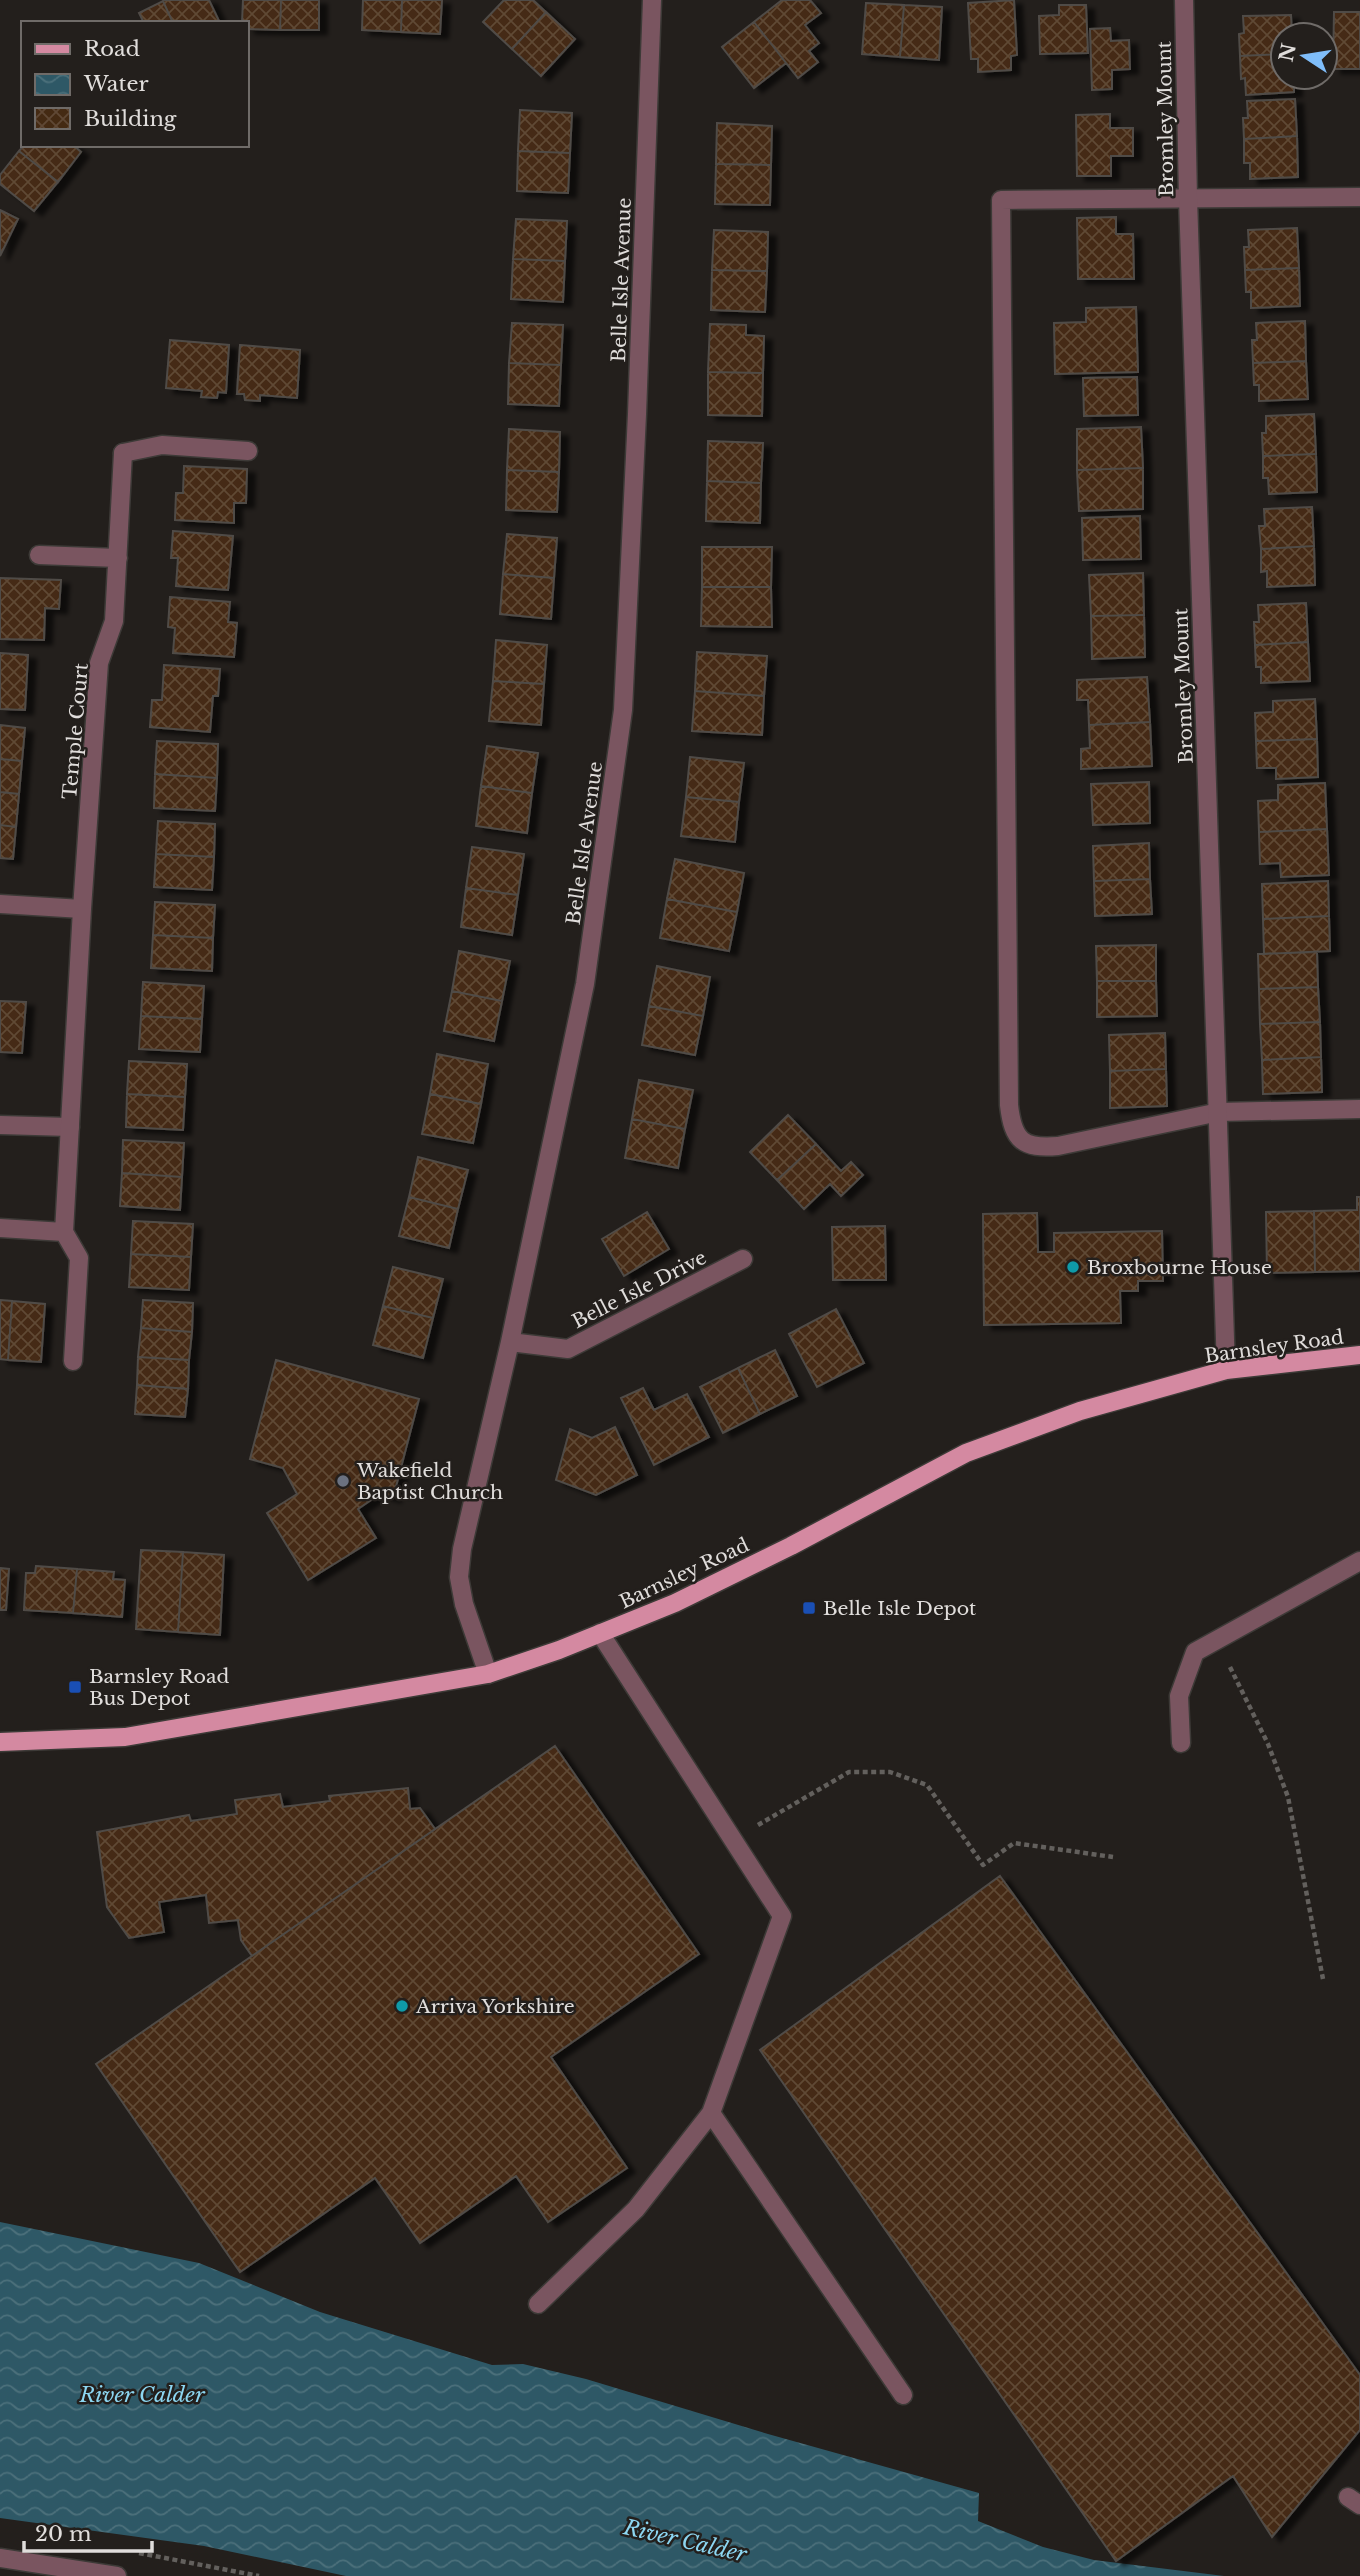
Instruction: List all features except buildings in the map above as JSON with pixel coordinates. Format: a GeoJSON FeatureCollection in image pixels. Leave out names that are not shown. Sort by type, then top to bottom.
{"type":"FeatureCollection","features":[{"type":"Feature","properties":{"kind":"main road","name":"Barnsley Road"},"geometry":{"type":"LineString","coordinates":[[0,1742],[125,1737],[488,1674],[559,1650],[675,1603],[791,1546],[966,1453],[1080,1411],[1226,1370],[1311,1359],[1360,1356]]}},
{"type":"Feature","properties":{"kind":"street","name":"Belle Isle Avenue"},"geometry":{"type":"LineString","coordinates":[[488,1674],[464,1604],[459,1577],[462,1549],[510,1342],[585,984],[623,710],[637,428],[652,0]]}},
{"type":"Feature","properties":{"kind":"street","name":"Bromley Mount"},"geometry":{"type":"LineString","coordinates":[[1184,0],[1226,1370]]}},
{"type":"Feature","properties":{"kind":"street"},"geometry":{"type":"LineString","coordinates":[[1360,197],[1001,200],[1011,1125],[1019,1140],[1036,1147],[1058,1146],[1219,1112],[1360,1109]]}},
{"type":"Feature","properties":{"kind":"street","name":"Temple Court"},"geometry":{"type":"LineString","coordinates":[[73,1361],[79,1258],[64,1232],[99,663],[114,621],[123,453],[162,445],[248,451]]}},
{"type":"Feature","properties":{"kind":"street"},"geometry":{"type":"LineString","coordinates":[[39,555],[118,558]]}},
{"type":"Feature","properties":{"kind":"street"},"geometry":{"type":"LineString","coordinates":[[0,904],[82,908]]}},
{"type":"Feature","properties":{"kind":"street"},"geometry":{"type":"LineString","coordinates":[[0,1125],[70,1127]]}},
{"type":"Feature","properties":{"kind":"street"},"geometry":{"type":"LineString","coordinates":[[0,1228],[64,1232]]}},
{"type":"Feature","properties":{"kind":"street","name":"Belle Isle Drive"},"geometry":{"type":"LineString","coordinates":[[510,1342],[568,1349],[743,1259]]}},
{"type":"Feature","properties":{"kind":"street"},"geometry":{"type":"LineString","coordinates":[[1181,1743],[1180,1696],[1195,1652],[1360,1561]]}},
{"type":"Feature","properties":{"kind":"street"},"geometry":{"type":"LineString","coordinates":[[538,2304],[636,2209],[711,2113],[782,1916],[600,1633]]}},
{"type":"Feature","properties":{"kind":"street"},"geometry":{"type":"LineString","coordinates":[[711,2113],[903,2395]]}},
{"type":"Feature","properties":{"kind":"street"},"geometry":{"type":"LineString","coordinates":[[0,2558],[117,2576]]}},
{"type":"Feature","properties":{"kind":"path"},"geometry":{"type":"LineString","coordinates":[[1217,1640],[1268,1744],[1288,1797],[1323,1979]]}},
{"type":"Feature","properties":{"kind":"path"},"geometry":{"type":"LineString","coordinates":[[733,1840],[849,1772],[890,1772],[927,1784],[983,1865],[1014,1843],[1113,1857]]}},
{"type":"Feature","properties":{"kind":"water","name":"River Calder"},"geometry":{"type":"Polygon","coordinates":[[[0,2222],[199,2263],[320,2312],[492,2365],[523,2364],[586,2379],[768,2434],[979,2493],[978,2521],[1043,2547],[1094,2560],[1224,2576],[346,2576],[204,2546],[0,2518],[0,2222]]]}},
{"type":"Feature","properties":{"kind":"place","name":"Broxbourne House"},"geometry":{"type":"Point","coordinates":[1073,1267]}},
{"type":"Feature","properties":{"kind":"place","name":"Wakefield Baptist Church"},"geometry":{"type":"Point","coordinates":[343,1481]}},
{"type":"Feature","properties":{"kind":"place","name":"Belle Isle Depot"},"geometry":{"type":"Point","coordinates":[809,1608]}},
{"type":"Feature","properties":{"kind":"place","name":"Barnsley Road Bus Depot"},"geometry":{"type":"Point","coordinates":[75,1687]}},
{"type":"Feature","properties":{"kind":"place","name":"Arriva Yorkshire"},"geometry":{"type":"Point","coordinates":[402,2006]}}]}
